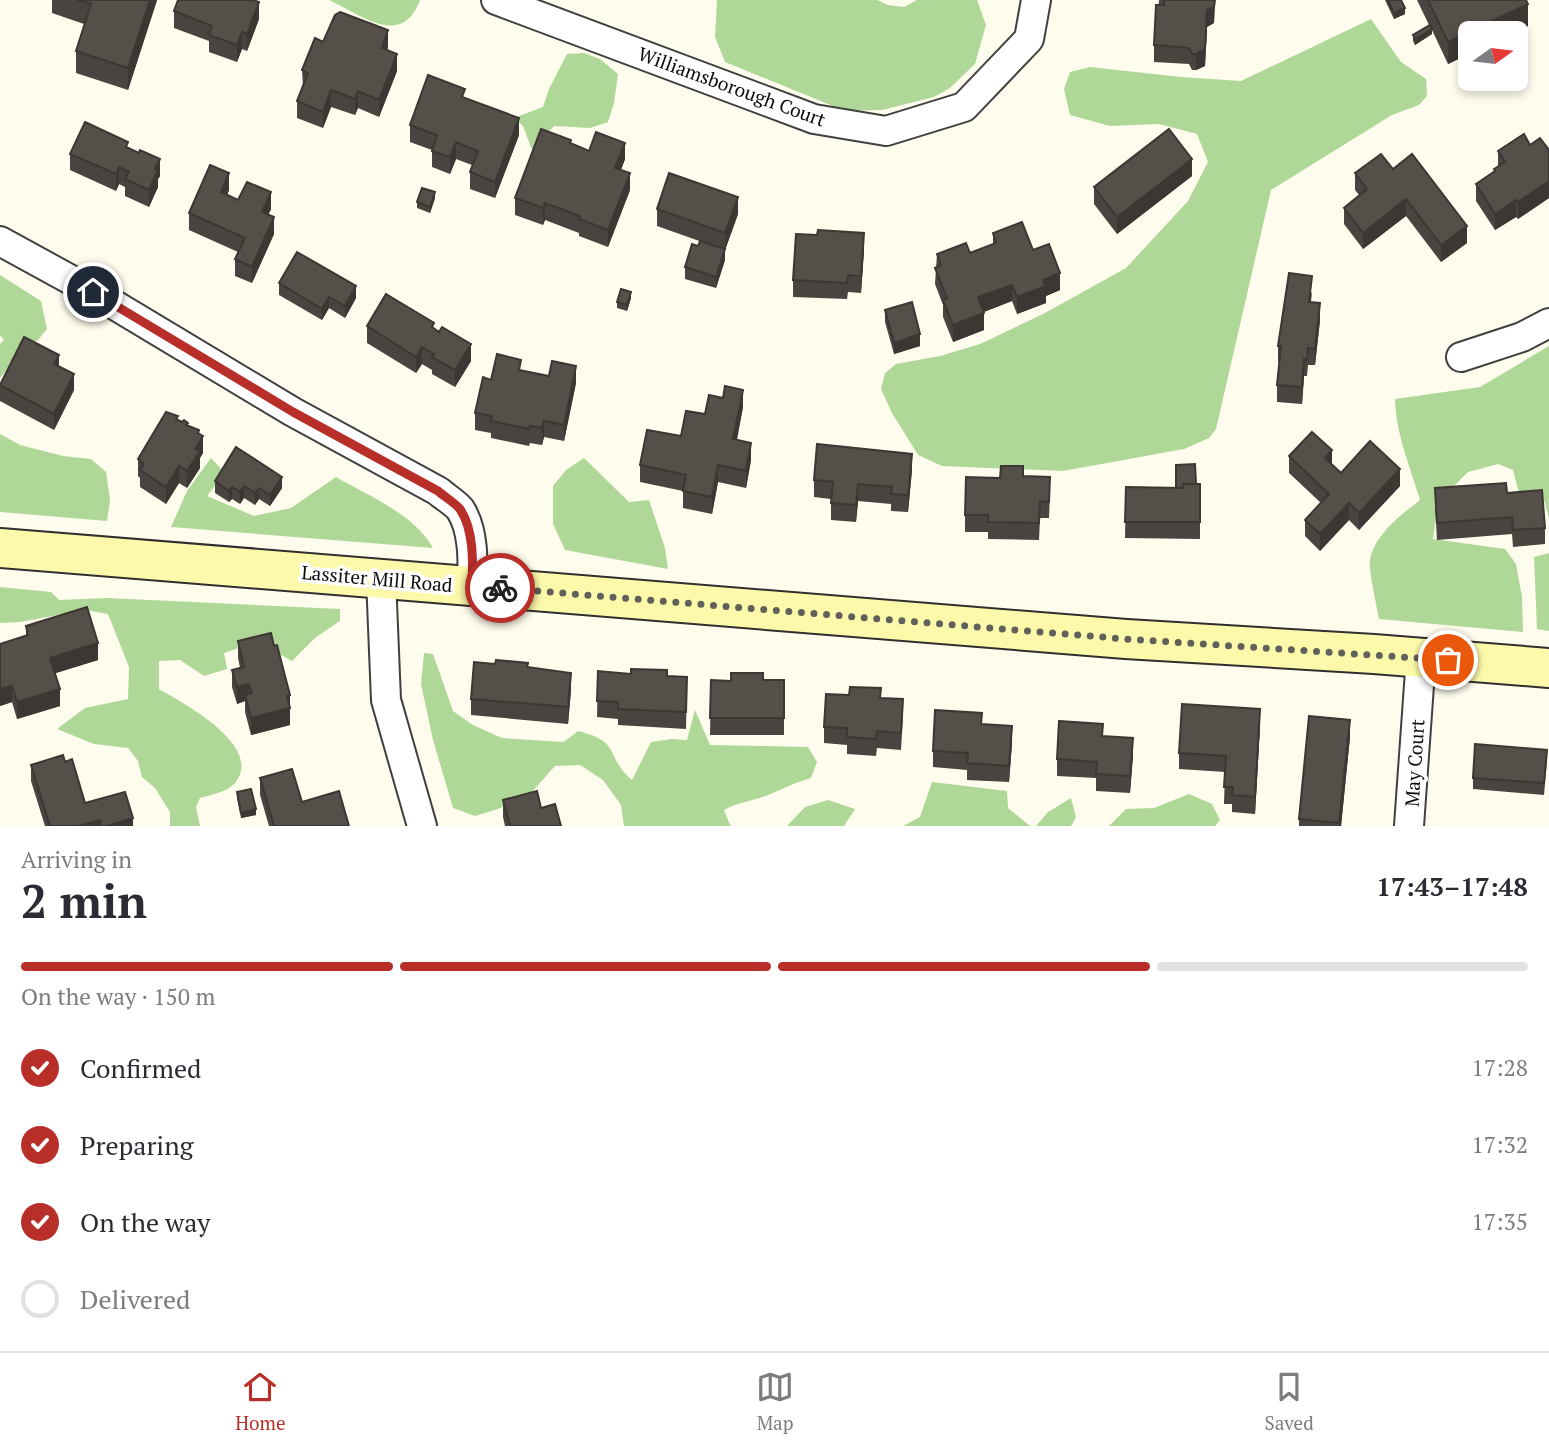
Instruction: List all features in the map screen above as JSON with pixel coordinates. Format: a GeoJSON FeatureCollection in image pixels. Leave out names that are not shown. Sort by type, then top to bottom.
{"type":"FeatureCollection","features":[{"type":"Feature","properties":{"kind":"main road","name":"Lassiter Mill Road"},"geometry":{"type":"LineString","coordinates":[[0,548],[1137,640],[1421,657],[1549,668]]}},
{"type":"Feature","properties":{"kind":"street","name":"Williamsborough Court"},"geometry":{"type":"LineString","coordinates":[[496,0],[814,119],[886,131],[964,107],[1030,39],[1036,0]]}},
{"type":"Feature","properties":{"kind":"street"},"geometry":{"type":"LineString","coordinates":[[0,241],[93,292],[293,412],[438,491],[460,509],[468,529],[473,559],[472,586]]}},
{"type":"Feature","properties":{"kind":"street"},"geometry":{"type":"LineString","coordinates":[[1461,357],[1522,337],[1549,323]]}},
{"type":"Feature","properties":{"kind":"street"},"geometry":{"type":"LineString","coordinates":[[381,578],[386,700],[422,826]]}},
{"type":"Feature","properties":{"kind":"street","name":"May Court"},"geometry":{"type":"LineString","coordinates":[[1409,826],[1421,657]]}},
{"type":"Feature","properties":{"kind":"green space"},"geometry":{"type":"Polygon","coordinates":[[[329,0],[420,0],[412,15],[403,23],[392,25],[367,20],[329,0]]]}},
{"type":"Feature","properties":{"kind":"green space"},"geometry":{"type":"Polygon","coordinates":[[[717,0],[877,0],[904,7],[917,0],[977,0],[986,25],[975,64],[950,88],[934,97],[882,110],[845,111],[725,62],[715,37],[717,0]]]}},
{"type":"Feature","properties":{"kind":"green space"},"geometry":{"type":"Polygon","coordinates":[[[1371,19],[1401,62],[1426,79],[1427,96],[1419,105],[1392,115],[1271,190],[1216,429],[1209,438],[1184,449],[1063,471],[942,466],[918,455],[892,413],[881,389],[885,373],[896,364],[940,356],[980,344],[1045,313],[1126,268],[1188,201],[1208,162],[1197,134],[1159,124],[1110,126],[1070,115],[1064,89],[1070,72],[1090,67],[1241,81],[1371,19]]]}},
{"type":"Feature","properties":{"kind":"green space"},"geometry":{"type":"Polygon","coordinates":[[[584,53],[600,59],[618,74],[608,122],[590,128],[554,126],[532,150],[523,126],[514,118],[543,107],[567,54],[584,53]]]}},
{"type":"Feature","properties":{"kind":"green space"},"geometry":{"type":"Polygon","coordinates":[[[0,275],[41,301],[47,329],[37,341],[21,343],[0,378],[0,344],[4,340],[0,335],[0,275]]]}},
{"type":"Feature","properties":{"kind":"green space"},"geometry":{"type":"Polygon","coordinates":[[[1549,346],[1549,518],[1544,500],[1519,493],[1513,470],[1498,464],[1468,472],[1438,502],[1433,539],[1505,549],[1516,564],[1522,597],[1523,632],[1379,619],[1370,571],[1373,550],[1390,525],[1420,500],[1401,438],[1395,399],[1480,387],[1549,346]]]}},
{"type":"Feature","properties":{"kind":"green space"},"geometry":{"type":"Polygon","coordinates":[[[0,434],[20,445],[63,456],[91,459],[106,472],[110,500],[107,521],[0,512],[0,434]]]}},
{"type":"Feature","properties":{"kind":"green space"},"geometry":{"type":"Polygon","coordinates":[[[211,458],[225,473],[207,496],[254,516],[291,508],[336,477],[403,516],[425,536],[433,548],[171,527],[187,491],[211,458]]]}},
{"type":"Feature","properties":{"kind":"green space"},"geometry":{"type":"Polygon","coordinates":[[[584,458],[629,502],[649,500],[665,548],[668,569],[565,550],[553,524],[553,486],[566,470],[584,458]]]}},
{"type":"Feature","properties":{"kind":"green space"},"geometry":{"type":"Polygon","coordinates":[[[1549,553],[1549,631],[1537,629],[1534,557],[1549,553]]]}},
{"type":"Feature","properties":{"kind":"green space"},"geometry":{"type":"Polygon","coordinates":[[[0,587],[51,592],[59,600],[108,598],[340,609],[340,621],[315,638],[292,661],[281,655],[269,638],[224,653],[227,669],[204,676],[180,660],[159,661],[159,689],[217,727],[239,755],[241,769],[235,783],[228,789],[200,798],[196,807],[200,826],[170,826],[170,812],[155,788],[142,777],[138,761],[128,748],[94,744],[57,729],[85,708],[128,699],[129,667],[108,614],[85,610],[0,623],[0,587]]]}},
{"type":"Feature","properties":{"kind":"green space"},"geometry":{"type":"Polygon","coordinates":[[[424,653],[433,654],[453,711],[473,725],[502,738],[564,742],[578,731],[592,735],[607,745],[632,780],[651,742],[687,740],[695,710],[710,745],[808,747],[817,762],[811,778],[724,810],[730,825],[733,826],[624,826],[621,805],[603,780],[580,765],[555,766],[530,794],[475,816],[453,808],[433,740],[421,684],[424,653]]]}},
{"type":"Feature","properties":{"kind":"green space"},"geometry":{"type":"Polygon","coordinates":[[[932,782],[1007,791],[1008,808],[1030,826],[903,826],[920,817],[932,782]]]}},
{"type":"Feature","properties":{"kind":"green space"},"geometry":{"type":"Polygon","coordinates":[[[1189,794],[1212,804],[1220,820],[1215,826],[1109,826],[1126,809],[1154,808],[1189,794]]]}},
{"type":"Feature","properties":{"kind":"green space"},"geometry":{"type":"Polygon","coordinates":[[[1071,798],[1076,817],[1071,826],[1036,826],[1048,812],[1071,798]]]}},
{"type":"Feature","properties":{"kind":"green space"},"geometry":{"type":"Polygon","coordinates":[[[828,800],[855,809],[844,826],[787,826],[805,807],[828,800]]]}},
{"type":"Feature","properties":{"kind":"building"},"geometry":{"type":"Polygon","coordinates":[[[77,0],[150,0],[128,68],[76,51],[91,4],[77,0]]]}},
{"type":"Feature","properties":{"kind":"building"},"geometry":{"type":"Polygon","coordinates":[[[178,0],[259,2],[247,34],[242,32],[237,45],[209,35],[212,26],[174,11],[178,0]]]}},
{"type":"Feature","properties":{"kind":"building"},"geometry":{"type":"Polygon","coordinates":[[[1164,0],[1215,0],[1214,7],[1207,10],[1205,49],[1192,54],[1189,48],[1154,45],[1156,5],[1164,5],[1164,0]]]}},
{"type":"Feature","properties":{"kind":"building"},"geometry":{"type":"Polygon","coordinates":[[[1388,0],[1401,0],[1405,8],[1394,13],[1388,0]]]}},
{"type":"Feature","properties":{"kind":"building"},"geometry":{"type":"Polygon","coordinates":[[[1428,0],[1526,0],[1528,4],[1492,21],[1458,21],[1458,37],[1448,42],[1428,0]]]}},
{"type":"Feature","properties":{"kind":"building"},"geometry":{"type":"Polygon","coordinates":[[[340,12],[388,30],[382,48],[397,54],[379,100],[358,91],[355,99],[331,90],[323,112],[297,101],[308,73],[302,70],[315,38],[323,42],[335,15],[340,12]]]}},
{"type":"Feature","properties":{"kind":"building"},"geometry":{"type":"Polygon","coordinates":[[[1430,25],[1432,29],[1415,39],[1413,35],[1430,25]]]}},
{"type":"Feature","properties":{"kind":"building"},"geometry":{"type":"Polygon","coordinates":[[[428,75],[465,89],[462,97],[519,118],[495,182],[470,172],[478,151],[456,142],[450,157],[432,151],[437,135],[410,125],[428,75]]]}},
{"type":"Feature","properties":{"kind":"building"},"geometry":{"type":"Polygon","coordinates":[[[85,122],[128,142],[126,147],[160,159],[149,190],[125,179],[129,172],[119,167],[116,174],[70,154],[85,122]]]}},
{"type":"Feature","properties":{"kind":"building"},"geometry":{"type":"Polygon","coordinates":[[[541,129],[571,140],[570,143],[589,151],[596,132],[625,143],[615,168],[630,173],[608,230],[545,203],[543,208],[515,198],[541,129]]]}},
{"type":"Feature","properties":{"kind":"building"},"geometry":{"type":"Polygon","coordinates":[[[1169,129],[1192,159],[1117,217],[1094,187],[1169,129]]]}},
{"type":"Feature","properties":{"kind":"building"},"geometry":{"type":"Polygon","coordinates":[[[1524,134],[1530,145],[1540,138],[1549,150],[1549,181],[1495,214],[1476,184],[1505,162],[1498,151],[1524,134]]]}},
{"type":"Feature","properties":{"kind":"building"},"geometry":{"type":"Polygon","coordinates":[[[1381,154],[1393,169],[1412,154],[1467,226],[1441,245],[1406,199],[1363,233],[1344,208],[1367,189],[1355,173],[1381,154]]]}},
{"type":"Feature","properties":{"kind":"building"},"geometry":{"type":"Polygon","coordinates":[[[210,165],[229,173],[221,192],[238,200],[247,182],[271,192],[262,212],[274,217],[252,267],[235,259],[245,238],[189,213],[210,165]]]}},
{"type":"Feature","properties":{"kind":"building"},"geometry":{"type":"Polygon","coordinates":[[[669,173],[738,197],[725,233],[657,209],[669,173]]]}},
{"type":"Feature","properties":{"kind":"building"},"geometry":{"type":"Polygon","coordinates":[[[422,188],[435,192],[430,207],[417,202],[422,188]]]}},
{"type":"Feature","properties":{"kind":"building"},"geometry":{"type":"Polygon","coordinates":[[[1022,222],[1033,250],[1049,244],[1060,273],[1043,280],[1046,286],[1017,297],[1012,285],[978,297],[984,313],[953,325],[943,300],[947,298],[935,268],[941,265],[937,254],[966,243],[970,253],[996,243],[993,233],[1022,222]]]}},
{"type":"Feature","properties":{"kind":"building"},"geometry":{"type":"Polygon","coordinates":[[[818,230],[864,233],[861,276],[848,275],[847,283],[793,280],[796,234],[817,235],[818,230]]]}},
{"type":"Feature","properties":{"kind":"building"},"geometry":{"type":"Polygon","coordinates":[[[700,241],[725,249],[716,277],[685,267],[692,244],[698,246],[700,241]]]}},
{"type":"Feature","properties":{"kind":"building"},"geometry":{"type":"Polygon","coordinates":[[[297,252],[356,286],[345,306],[329,297],[322,309],[279,283],[297,252]]]}},
{"type":"Feature","properties":{"kind":"building"},"geometry":{"type":"Polygon","coordinates":[[[1289,273],[1312,276],[1309,302],[1320,303],[1315,349],[1308,348],[1307,360],[1304,359],[1302,387],[1277,385],[1281,346],[1278,346],[1289,273]]]}},
{"type":"Feature","properties":{"kind":"building"},"geometry":{"type":"Polygon","coordinates":[[[621,289],[631,292],[627,305],[617,302],[621,289]]]}},
{"type":"Feature","properties":{"kind":"building"},"geometry":{"type":"Polygon","coordinates":[[[386,294],[434,323],[432,327],[439,332],[442,327],[471,344],[455,370],[432,357],[434,354],[422,347],[416,357],[367,326],[386,294]]]}},
{"type":"Feature","properties":{"kind":"building"},"geometry":{"type":"Polygon","coordinates":[[[912,302],[920,334],[894,343],[885,310],[912,302]]]}},
{"type":"Feature","properties":{"kind":"building"},"geometry":{"type":"Polygon","coordinates":[[[24,337],[59,355],[54,364],[74,374],[54,414],[0,385],[24,337]]]}},
{"type":"Feature","properties":{"kind":"building"},"geometry":{"type":"Polygon","coordinates":[[[497,354],[521,360],[519,370],[549,376],[552,361],[576,366],[564,425],[544,421],[542,428],[530,426],[529,429],[491,421],[492,416],[475,413],[483,377],[491,380],[497,354]]]}},
{"type":"Feature","properties":{"kind":"building"},"geometry":{"type":"Polygon","coordinates":[[[725,386],[743,390],[733,439],[751,443],[746,471],[718,465],[712,497],[683,491],[686,475],[640,465],[647,430],[681,436],[686,411],[705,414],[709,395],[723,398],[725,386]]]}},
{"type":"Feature","properties":{"kind":"building"},"geometry":{"type":"Polygon","coordinates":[[[166,412],[178,416],[176,419],[182,422],[184,420],[188,423],[186,425],[199,430],[198,433],[203,436],[195,449],[200,451],[187,471],[179,466],[166,487],[140,470],[144,464],[138,459],[166,412]]]}},
{"type":"Feature","properties":{"kind":"building"},"geometry":{"type":"Polygon","coordinates":[[[1312,432],[1332,450],[1325,458],[1341,473],[1370,441],[1400,469],[1359,513],[1349,503],[1320,534],[1305,520],[1329,494],[1289,456],[1312,432]]]}},
{"type":"Feature","properties":{"kind":"building"},"geometry":{"type":"Polygon","coordinates":[[[817,444],[912,454],[908,495],[891,494],[892,487],[858,484],[856,505],[831,503],[833,482],[814,480],[817,444]]]}},
{"type":"Feature","properties":{"kind":"building"},"geometry":{"type":"Polygon","coordinates":[[[236,447],[282,477],[270,495],[259,488],[255,493],[244,486],[240,492],[232,487],[229,491],[215,481],[236,447]]]}},
{"type":"Feature","properties":{"kind":"building"},"geometry":{"type":"Polygon","coordinates":[[[1195,464],[1196,484],[1183,484],[1183,488],[1176,488],[1176,465],[1195,464]]]}},
{"type":"Feature","properties":{"kind":"building"},"geometry":{"type":"Polygon","coordinates":[[[1001,466],[1023,466],[1023,476],[1050,477],[1049,502],[1040,501],[1039,523],[988,522],[988,515],[965,515],[966,477],[1000,478],[1001,466]]]}},
{"type":"Feature","properties":{"kind":"building"},"geometry":{"type":"Polygon","coordinates":[[[1506,483],[1507,493],[1542,490],[1545,528],[1513,530],[1512,517],[1437,523],[1435,488],[1506,483]]]}},
{"type":"Feature","properties":{"kind":"building"},"geometry":{"type":"Polygon","coordinates":[[[1183,484],[1200,484],[1200,522],[1125,522],[1126,487],[1183,488],[1183,484]]]}},
{"type":"Feature","properties":{"kind":"building"},"geometry":{"type":"Polygon","coordinates":[[[87,607],[98,643],[50,658],[60,689],[17,702],[12,686],[0,689],[0,644],[28,635],[26,626],[87,607]]]}},
{"type":"Feature","properties":{"kind":"building"},"geometry":{"type":"Polygon","coordinates":[[[271,633],[274,646],[277,645],[290,695],[287,696],[290,708],[251,718],[245,695],[252,693],[249,684],[237,687],[232,670],[244,667],[238,641],[271,633]]]}},
{"type":"Feature","properties":{"kind":"building"},"geometry":{"type":"Polygon","coordinates":[[[496,660],[528,663],[527,667],[571,673],[568,707],[471,699],[474,662],[495,664],[496,660]]]}},
{"type":"Feature","properties":{"kind":"building"},"geometry":{"type":"Polygon","coordinates":[[[631,669],[667,670],[667,676],[687,677],[686,712],[618,709],[618,702],[597,701],[598,671],[631,674],[631,669]]]}},
{"type":"Feature","properties":{"kind":"building"},"geometry":{"type":"Polygon","coordinates":[[[731,673],[763,673],[763,680],[784,680],[784,718],[710,718],[711,680],[731,681],[731,673]]]}},
{"type":"Feature","properties":{"kind":"building"},"geometry":{"type":"Polygon","coordinates":[[[850,687],[881,688],[880,698],[903,699],[901,733],[877,731],[876,739],[847,737],[847,728],[824,727],[826,694],[849,695],[850,687]]]}},
{"type":"Feature","properties":{"kind":"building"},"geometry":{"type":"Polygon","coordinates":[[[1182,704],[1260,709],[1255,797],[1232,795],[1233,787],[1224,787],[1226,756],[1179,753],[1182,704]]]}},
{"type":"Feature","properties":{"kind":"building"},"geometry":{"type":"Polygon","coordinates":[[[935,710],[982,713],[981,724],[1012,726],[1009,766],[967,763],[968,753],[933,751],[935,710]]]}},
{"type":"Feature","properties":{"kind":"building"},"geometry":{"type":"Polygon","coordinates":[[[1309,716],[1350,720],[1339,823],[1299,819],[1309,716]]]}},
{"type":"Feature","properties":{"kind":"building"},"geometry":{"type":"Polygon","coordinates":[[[1059,721],[1103,724],[1102,736],[1133,738],[1130,776],[1096,774],[1097,762],[1057,759],[1059,721]]]}},
{"type":"Feature","properties":{"kind":"building"},"geometry":{"type":"Polygon","coordinates":[[[1475,744],[1547,750],[1544,783],[1473,778],[1475,744]]]}},
{"type":"Feature","properties":{"kind":"building"},"geometry":{"type":"Polygon","coordinates":[[[63,755],[65,762],[72,759],[85,803],[125,792],[133,818],[107,826],[101,826],[100,820],[78,826],[50,826],[31,765],[63,755]]]}},
{"type":"Feature","properties":{"kind":"building"},"geometry":{"type":"Polygon","coordinates":[[[292,769],[302,802],[339,791],[349,826],[274,826],[260,778],[292,769]]]}},
{"type":"Feature","properties":{"kind":"building"},"geometry":{"type":"Polygon","coordinates":[[[251,789],[256,809],[241,813],[237,792],[251,789]]]}},
{"type":"Feature","properties":{"kind":"building"},"geometry":{"type":"Polygon","coordinates":[[[537,791],[541,808],[555,804],[561,826],[510,826],[503,800],[537,791]]]}},
{"type":"Feature","properties":{"kind":"way so far"},"geometry":{"type":"LineString","coordinates":[[500,588],[1126,639],[1374,653],[1448,660]]}},
{"type":"Feature","properties":{"kind":"route"},"geometry":{"type":"LineString","coordinates":[[93,292],[293,412],[438,491],[460,509],[468,529],[473,559],[472,586],[500,588]]}}]}
